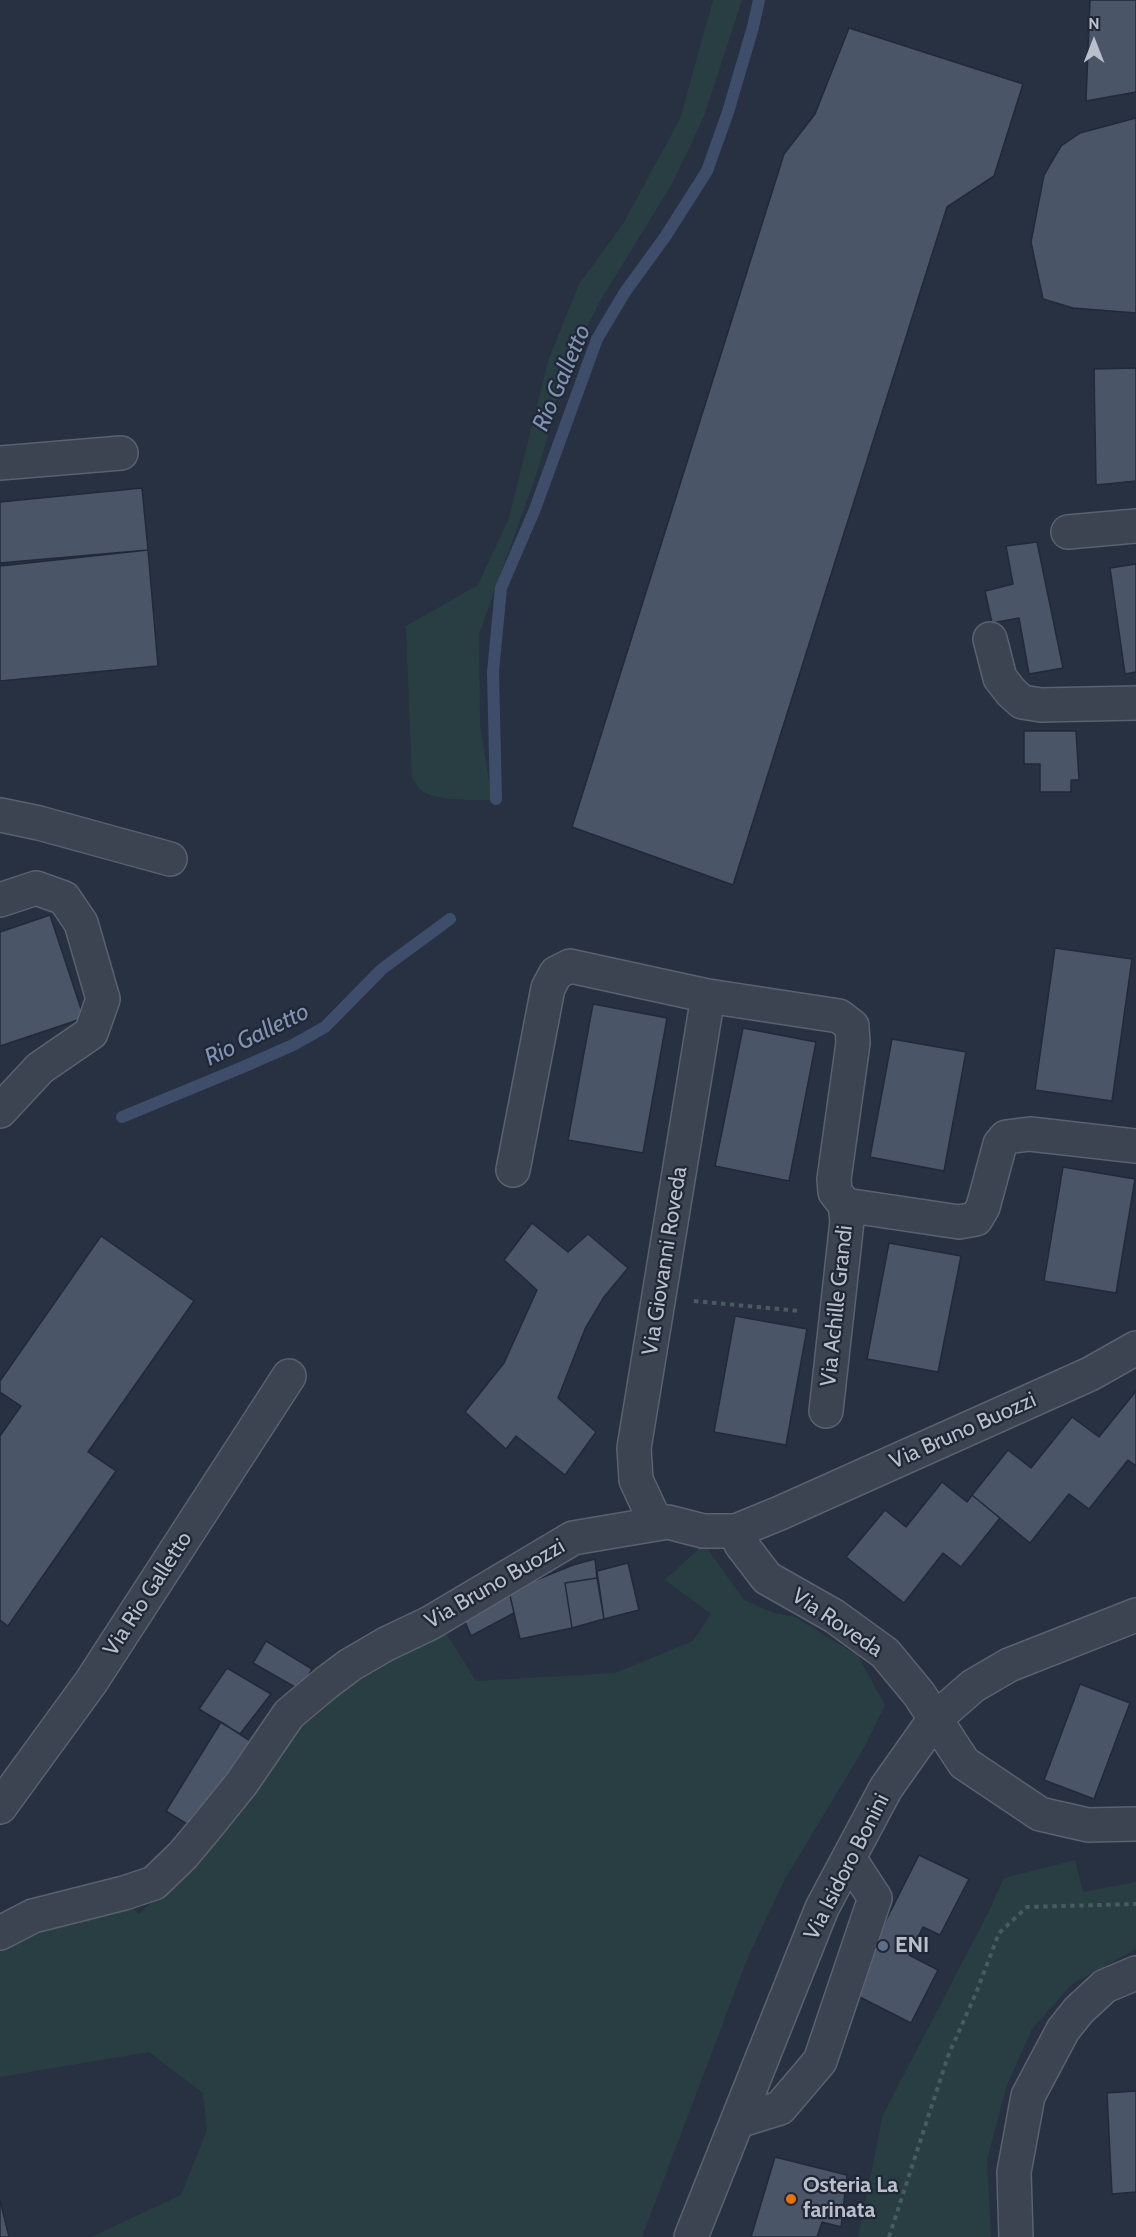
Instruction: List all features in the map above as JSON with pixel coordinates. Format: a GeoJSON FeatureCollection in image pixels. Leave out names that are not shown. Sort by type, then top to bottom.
{"type":"FeatureCollection","features":[{"type":"Feature","properties":{"kind":"street"},"geometry":{"type":"LineString","coordinates":[[0,463],[121,453]]}},
{"type":"Feature","properties":{"kind":"street"},"geometry":{"type":"LineString","coordinates":[[1068,532],[1136,526]]}},
{"type":"Feature","properties":{"kind":"street"},"geometry":{"type":"LineString","coordinates":[[990,639],[1000,678],[1011,693],[1022,702],[1041,705],[1136,703]]}},
{"type":"Feature","properties":{"kind":"street"},"geometry":{"type":"LineString","coordinates":[[0,815],[39,823],[170,859]]}},
{"type":"Feature","properties":{"kind":"street"},"geometry":{"type":"LineString","coordinates":[[0,900],[36,888],[64,898],[81,922],[103,999],[91,1033],[39,1068],[0,1111]]}},
{"type":"Feature","properties":{"kind":"street"},"geometry":{"type":"LineString","coordinates":[[513,1170],[548,988],[556,973],[570,966],[708,996]]}},
{"type":"Feature","properties":{"kind":"street","name":"Via Achille Grandi"},"geometry":{"type":"LineString","coordinates":[[708,996],[839,1016],[852,1026],[854,1043],[834,1179],[835,1192],[845,1205],[847,1221],[826,1411]]}},
{"type":"Feature","properties":{"kind":"street","name":"Via Giovanni Roveda"},"geometry":{"type":"LineString","coordinates":[[656,1523],[636,1480],[634,1448],[708,996]]}},
{"type":"Feature","properties":{"kind":"street"},"geometry":{"type":"LineString","coordinates":[[845,1205],[959,1222],[976,1219],[983,1207],[1000,1144],[1006,1137],[1030,1134],[1136,1146]]}},
{"type":"Feature","properties":{"kind":"street","name":"Via Bruno Buozzi"},"geometry":{"type":"LineString","coordinates":[[0,1933],[33,1916],[154,1883],[183,1855],[208,1825],[289,1714],[350,1665],[386,1644],[430,1623],[573,1539],[668,1522],[703,1531],[735,1531],[1090,1374],[1136,1348]]}},
{"type":"Feature","properties":{"kind":"street","name":"Via Rio Galletto"},"geometry":{"type":"LineString","coordinates":[[0,1807],[91,1682],[289,1376]]}},
{"type":"Feature","properties":{"kind":"street","name":"Via Roveda"},"geometry":{"type":"LineString","coordinates":[[735,1531],[741,1544],[767,1578],[834,1616],[885,1653],[919,1694],[964,1763],[1040,1814],[1088,1825],[1136,1824]]}},
{"type":"Feature","properties":{"kind":"street","name":"Via Isidoro Bonini"},"geometry":{"type":"LineString","coordinates":[[691,2237],[822,1908],[886,1788],[934,1720],[973,1686],[1009,1665],[1136,1616]]}},
{"type":"Feature","properties":{"kind":"street"},"geometry":{"type":"LineString","coordinates":[[738,2121],[780,2108],[820,2061],[875,1898],[849,1858]]}},
{"type":"Feature","properties":{"kind":"street"},"geometry":{"type":"LineString","coordinates":[[1016,2237],[1014,2172],[1028,2096],[1063,2030],[1079,2010],[1105,1986],[1136,1973]]}},
{"type":"Feature","properties":{"kind":"path"},"geometry":{"type":"LineString","coordinates":[[689,1301],[838,1314]]}},
{"type":"Feature","properties":{"kind":"path"},"geometry":{"type":"LineString","coordinates":[[889,2237],[948,2056],[999,1933],[1027,1907],[1136,1904]]}},
{"type":"Feature","properties":{"kind":"green space"},"geometry":{"type":"Polygon","coordinates":[[[713,0],[742,0],[704,116],[673,182],[599,303],[561,380],[547,440],[534,481],[479,634],[480,724],[492,800],[455,799],[427,794],[412,778],[406,626],[478,585],[509,518],[548,361],[579,284],[623,224],[680,119],[713,0]]]}},
{"type":"Feature","properties":{"kind":"green space"},"geometry":{"type":"Polygon","coordinates":[[[704,1544],[744,1600],[774,1613],[795,1617],[858,1656],[885,1705],[864,1748],[785,1879],[748,1957],[642,2237],[91,2237],[181,2195],[207,2130],[203,2093],[149,2052],[0,2077],[0,1944],[127,1902],[139,1914],[190,1868],[305,1714],[396,1659],[446,1633],[476,1681],[615,1673],[693,1641],[711,1614],[665,1580],[704,1544]]]}},
{"type":"Feature","properties":{"kind":"green space"},"geometry":{"type":"Polygon","coordinates":[[[1075,1860],[1083,1892],[1136,1882],[1136,1949],[1072,1984],[1032,2029],[1007,2085],[987,2160],[991,2237],[858,2237],[883,2115],[1004,1878],[1075,1860]]]}},
{"type":"Feature","properties":{"kind":"building"},"geometry":{"type":"Polygon","coordinates":[[[1090,0],[1136,0],[1136,92],[1086,101],[1090,0]]]}},
{"type":"Feature","properties":{"kind":"building"},"geometry":{"type":"Polygon","coordinates":[[[849,28],[1023,84],[994,176],[947,207],[733,885],[572,827],[784,154],[815,114],[849,28]]]}},
{"type":"Feature","properties":{"kind":"building"},"geometry":{"type":"Polygon","coordinates":[[[1136,118],[1136,313],[1073,308],[1043,299],[1031,242],[1044,175],[1061,146],[1080,133],[1136,118]]]}},
{"type":"Feature","properties":{"kind":"building"},"geometry":{"type":"Polygon","coordinates":[[[1136,368],[1136,481],[1096,485],[1094,369],[1136,368]]]}},
{"type":"Feature","properties":{"kind":"building"},"geometry":{"type":"Polygon","coordinates":[[[142,488],[148,550],[0,563],[0,502],[142,488]]]}},
{"type":"Feature","properties":{"kind":"building"},"geometry":{"type":"Polygon","coordinates":[[[1037,542],[1063,668],[1029,674],[1019,618],[992,623],[985,591],[1013,584],[1006,546],[1037,542]]]}},
{"type":"Feature","properties":{"kind":"building"},"geometry":{"type":"Polygon","coordinates":[[[148,550],[158,666],[0,681],[0,566],[148,550]]]}},
{"type":"Feature","properties":{"kind":"building"},"geometry":{"type":"Polygon","coordinates":[[[1136,564],[1136,672],[1125,674],[1110,568],[1136,564]]]}},
{"type":"Feature","properties":{"kind":"building"},"geometry":{"type":"Polygon","coordinates":[[[1024,731],[1076,731],[1079,780],[1071,780],[1071,792],[1040,792],[1040,764],[1024,764],[1024,731]]]}},
{"type":"Feature","properties":{"kind":"building"},"geometry":{"type":"Polygon","coordinates":[[[50,915],[84,1018],[0,1046],[0,932],[50,915]]]}},
{"type":"Feature","properties":{"kind":"building"},"geometry":{"type":"Polygon","coordinates":[[[1055,948],[1132,959],[1112,1101],[1035,1090],[1055,948]]]}},
{"type":"Feature","properties":{"kind":"building"},"geometry":{"type":"Polygon","coordinates":[[[593,1004],[667,1018],[643,1153],[568,1140],[593,1004]]]}},
{"type":"Feature","properties":{"kind":"building"},"geometry":{"type":"Polygon","coordinates":[[[743,1028],[816,1042],[789,1181],[715,1166],[743,1028]]]}},
{"type":"Feature","properties":{"kind":"building"},"geometry":{"type":"Polygon","coordinates":[[[892,1039],[966,1052],[944,1171],[870,1157],[892,1039]]]}},
{"type":"Feature","properties":{"kind":"building"},"geometry":{"type":"Polygon","coordinates":[[[1063,1167],[1135,1179],[1116,1293],[1044,1281],[1063,1167]]]}},
{"type":"Feature","properties":{"kind":"building"},"geometry":{"type":"Polygon","coordinates":[[[532,1223],[568,1252],[588,1234],[628,1268],[604,1297],[585,1329],[558,1398],[596,1432],[565,1475],[516,1436],[506,1449],[465,1412],[504,1363],[537,1290],[504,1260],[532,1223]]]}},
{"type":"Feature","properties":{"kind":"building"},"geometry":{"type":"Polygon","coordinates":[[[101,1236],[194,1301],[88,1452],[116,1471],[8,1626],[0,1620],[0,1436],[21,1406],[0,1392],[0,1381],[101,1236]]]}},
{"type":"Feature","properties":{"kind":"building"},"geometry":{"type":"Polygon","coordinates":[[[889,1243],[961,1256],[938,1372],[867,1359],[889,1243]]]}},
{"type":"Feature","properties":{"kind":"building"},"geometry":{"type":"Polygon","coordinates":[[[735,1316],[807,1329],[786,1445],[714,1432],[735,1316]]]}},
{"type":"Feature","properties":{"kind":"building"},"geometry":{"type":"Polygon","coordinates":[[[1136,1391],[1136,1466],[1128,1460],[1089,1509],[1069,1494],[1030,1543],[972,1495],[1008,1450],[1031,1468],[1072,1417],[1099,1437],[1136,1391]]]}},
{"type":"Feature","properties":{"kind":"building"},"geometry":{"type":"Polygon","coordinates":[[[942,1482],[967,1502],[972,1495],[1000,1518],[961,1567],[943,1553],[904,1603],[846,1557],[885,1510],[906,1527],[942,1482]]]}},
{"type":"Feature","properties":{"kind":"building"},"geometry":{"type":"Polygon","coordinates":[[[595,1559],[597,1578],[565,1583],[572,1628],[520,1639],[509,1591],[573,1565],[595,1559]]]}},
{"type":"Feature","properties":{"kind":"building"},"geometry":{"type":"Polygon","coordinates":[[[628,1563],[639,1610],[604,1619],[597,1571],[628,1563]]]}},
{"type":"Feature","properties":{"kind":"building"},"geometry":{"type":"Polygon","coordinates":[[[597,1578],[604,1619],[572,1628],[565,1583],[597,1578]]]}},
{"type":"Feature","properties":{"kind":"building"},"geometry":{"type":"Polygon","coordinates":[[[509,1591],[514,1613],[471,1636],[463,1617],[509,1591]]]}},
{"type":"Feature","properties":{"kind":"building"},"geometry":{"type":"Polygon","coordinates":[[[266,1641],[312,1669],[300,1690],[253,1663],[266,1641]]]}},
{"type":"Feature","properties":{"kind":"building"},"geometry":{"type":"Polygon","coordinates":[[[227,1668],[271,1694],[240,1734],[199,1709],[227,1668]]]}},
{"type":"Feature","properties":{"kind":"building"},"geometry":{"type":"Polygon","coordinates":[[[1080,1684],[1130,1703],[1094,1799],[1044,1780],[1080,1684]]]}},
{"type":"Feature","properties":{"kind":"building"},"geometry":{"type":"Polygon","coordinates":[[[221,1722],[255,1744],[195,1829],[166,1811],[221,1722]]]}},
{"type":"Feature","properties":{"kind":"building","name":"ENI"},"geometry":{"type":"Polygon","coordinates":[[[919,1855],[969,1879],[940,1935],[923,1927],[909,1955],[938,1970],[911,2023],[834,1984],[877,1938],[919,1855]]]}},
{"type":"Feature","properties":{"kind":"building"},"geometry":{"type":"Polygon","coordinates":[[[1136,2091],[1136,2192],[1112,2194],[1107,2093],[1136,2091]]]}},
{"type":"Feature","properties":{"kind":"building"},"geometry":{"type":"Polygon","coordinates":[[[775,2157],[847,2175],[841,2227],[822,2222],[817,2237],[751,2237],[775,2157]]]}},
{"type":"Feature","properties":{"kind":"building"},"geometry":{"type":"Polygon","coordinates":[[[0,2200],[9,2237],[0,2237],[0,2200]]]}},
{"type":"Feature","properties":{"kind":"waterway","name":"Rio Galletto"},"geometry":{"type":"LineString","coordinates":[[496,799],[493,672],[501,588],[535,509],[597,339],[625,292],[665,237],[707,171],[728,112],[759,0]]}},
{"type":"Feature","properties":{"kind":"waterway","name":"Rio Galletto"},"geometry":{"type":"LineString","coordinates":[[122,1117],[293,1045],[325,1027],[382,969],[450,919]]}},
{"type":"Feature","properties":{"kind":"place","name":"ENI"},"geometry":{"type":"Point","coordinates":[883,1946]}},
{"type":"Feature","properties":{"kind":"place","name":"Osteria La farinata"},"geometry":{"type":"Point","coordinates":[791,2199]}}]}
